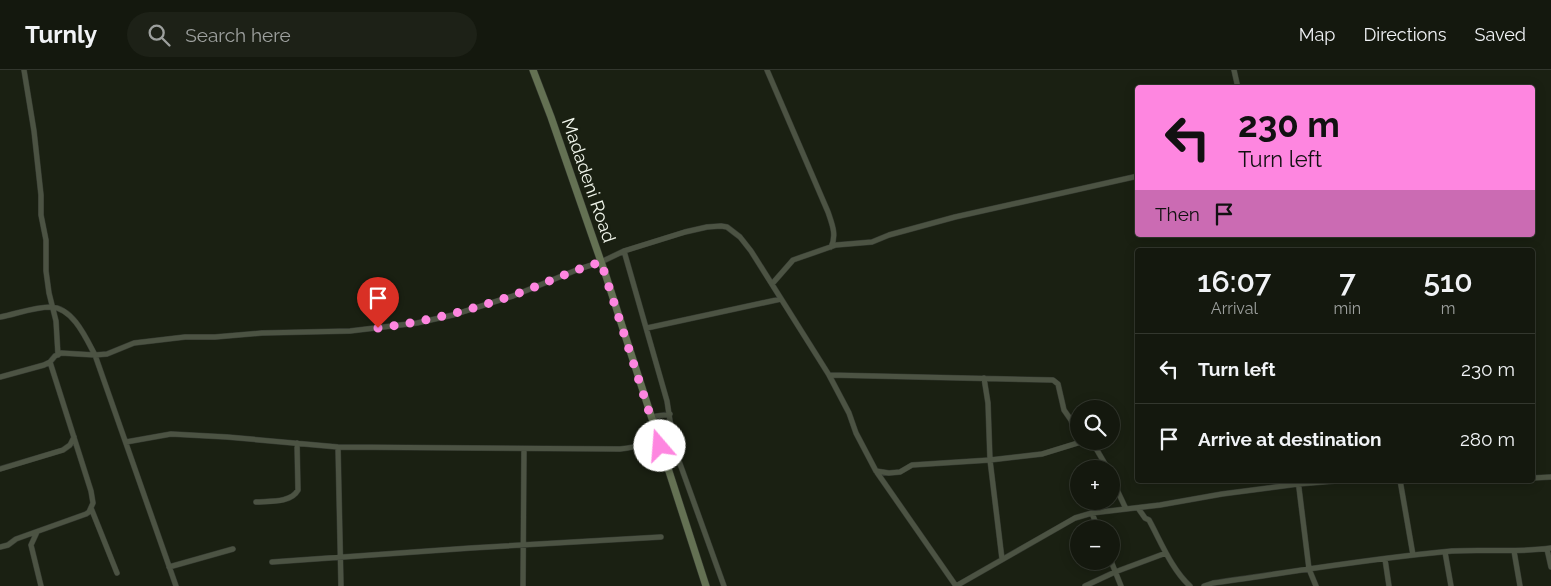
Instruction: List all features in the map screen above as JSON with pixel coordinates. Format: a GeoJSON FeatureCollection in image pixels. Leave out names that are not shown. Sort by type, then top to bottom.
{"type":"FeatureCollection","features":[{"type":"Feature","properties":{"kind":"street"},"geometry":{"type":"LineString","coordinates":[[24,70],[34,130],[41,195],[41,215],[46,240],[46,271],[56,321],[58,355]]}},
{"type":"Feature","properties":{"kind":"street","name":"Madadeni Road"},"geometry":{"type":"LineString","coordinates":[[533,70],[601,262],[706,586]]}},
{"type":"Feature","properties":{"kind":"street"},"geometry":{"type":"LineString","coordinates":[[767,70],[828,212],[834,237],[831,247]]}},
{"type":"Feature","properties":{"kind":"street"},"geometry":{"type":"LineString","coordinates":[[1234,70],[1237,85]]}},
{"type":"Feature","properties":{"kind":"street"},"geometry":{"type":"LineString","coordinates":[[772,284],[793,260],[844,243],[872,242],[889,235],[955,217],[1135,177]]}},
{"type":"Feature","properties":{"kind":"street"},"geometry":{"type":"LineString","coordinates":[[0,377],[38,367],[64,353],[107,354],[134,343],[185,337],[350,331],[416,323],[513,296],[624,252],[685,232],[721,226],[740,236],[772,284],[829,375],[876,471],[956,586],[1075,518],[1092,513],[1138,508],[1292,483]]}},
{"type":"Feature","properties":{"kind":"street"},"geometry":{"type":"LineString","coordinates":[[624,252],[670,414],[674,447],[724,586]]}},
{"type":"Feature","properties":{"kind":"street"},"geometry":{"type":"LineString","coordinates":[[647,328],[781,299]]}},
{"type":"Feature","properties":{"kind":"street"},"geometry":{"type":"LineString","coordinates":[[0,317],[53,307],[61,310],[74,321],[85,336],[95,355],[176,586]]}},
{"type":"Feature","properties":{"kind":"street"},"geometry":{"type":"LineString","coordinates":[[50,362],[93,498],[91,508],[117,573]]}},
{"type":"Feature","properties":{"kind":"street"},"geometry":{"type":"LineString","coordinates":[[829,375],[1049,379],[1056,381],[1064,410],[1070,419]]}},
{"type":"Feature","properties":{"kind":"street"},"geometry":{"type":"LineString","coordinates":[[984,378],[988,403],[990,460],[1002,559]]}},
{"type":"Feature","properties":{"kind":"street"},"geometry":{"type":"LineString","coordinates":[[651,417],[670,414]]}},
{"type":"Feature","properties":{"kind":"street"},"geometry":{"type":"LineString","coordinates":[[126,442],[171,434],[338,447],[635,448],[642,444],[654,427]]}},
{"type":"Feature","properties":{"kind":"street"},"geometry":{"type":"LineString","coordinates":[[0,469],[63,450],[70,445],[74,437]]}},
{"type":"Feature","properties":{"kind":"street"},"geometry":{"type":"LineString","coordinates":[[256,502],[289,499],[297,494],[297,443]]}},
{"type":"Feature","properties":{"kind":"street"},"geometry":{"type":"LineString","coordinates":[[876,471],[900,472],[912,465],[990,460],[1042,454],[1070,445]]}},
{"type":"Feature","properties":{"kind":"street"},"geometry":{"type":"LineString","coordinates":[[338,447],[341,586]]}},
{"type":"Feature","properties":{"kind":"street"},"geometry":{"type":"LineString","coordinates":[[523,586],[524,449]]}},
{"type":"Feature","properties":{"kind":"street"},"geometry":{"type":"LineString","coordinates":[[1535,478],[1551,477]]}},
{"type":"Feature","properties":{"kind":"street"},"geometry":{"type":"LineString","coordinates":[[1298,483],[1309,569],[1316,586]]}},
{"type":"Feature","properties":{"kind":"street"},"geometry":{"type":"LineString","coordinates":[[1401,483],[1413,555]]}},
{"type":"Feature","properties":{"kind":"street"},"geometry":{"type":"LineString","coordinates":[[1120,496],[1126,509]]}},
{"type":"Feature","properties":{"kind":"street"},"geometry":{"type":"LineString","coordinates":[[0,547],[83,516],[91,508]]}},
{"type":"Feature","properties":{"kind":"street"},"geometry":{"type":"LineString","coordinates":[[1138,508],[1145,518],[1149,520],[1166,553],[1184,581],[1190,586]]}},
{"type":"Feature","properties":{"kind":"street"},"geometry":{"type":"LineString","coordinates":[[1092,513],[1095,520]]}},
{"type":"Feature","properties":{"kind":"street"},"geometry":{"type":"LineString","coordinates":[[37,532],[31,545],[41,586]]}},
{"type":"Feature","properties":{"kind":"street"},"geometry":{"type":"LineString","coordinates":[[272,562],[661,537]]}},
{"type":"Feature","properties":{"kind":"street"},"geometry":{"type":"LineString","coordinates":[[169,567],[233,549]]}},
{"type":"Feature","properties":{"kind":"street"},"geometry":{"type":"LineString","coordinates":[[1204,586],[1212,583],[1385,558],[1445,552],[1549,549],[1551,566]]}},
{"type":"Feature","properties":{"kind":"street"},"geometry":{"type":"LineString","coordinates":[[1514,551],[1520,586]]}},
{"type":"Feature","properties":{"kind":"street"},"geometry":{"type":"LineString","coordinates":[[1445,552],[1451,586]]}},
{"type":"Feature","properties":{"kind":"street"},"geometry":{"type":"LineString","coordinates":[[1085,586],[1115,572],[1166,553]]}},
{"type":"Feature","properties":{"kind":"street"},"geometry":{"type":"LineString","coordinates":[[1385,558],[1390,586]]}},
{"type":"Feature","properties":{"kind":"street"},"geometry":{"type":"LineString","coordinates":[[1115,572],[1121,586]]}},
{"type":"Feature","properties":{"kind":"route"},"geometry":{"type":"LineString","coordinates":[[378,328],[416,323],[453,314],[513,296],[601,262],[660,446]]}}]}
